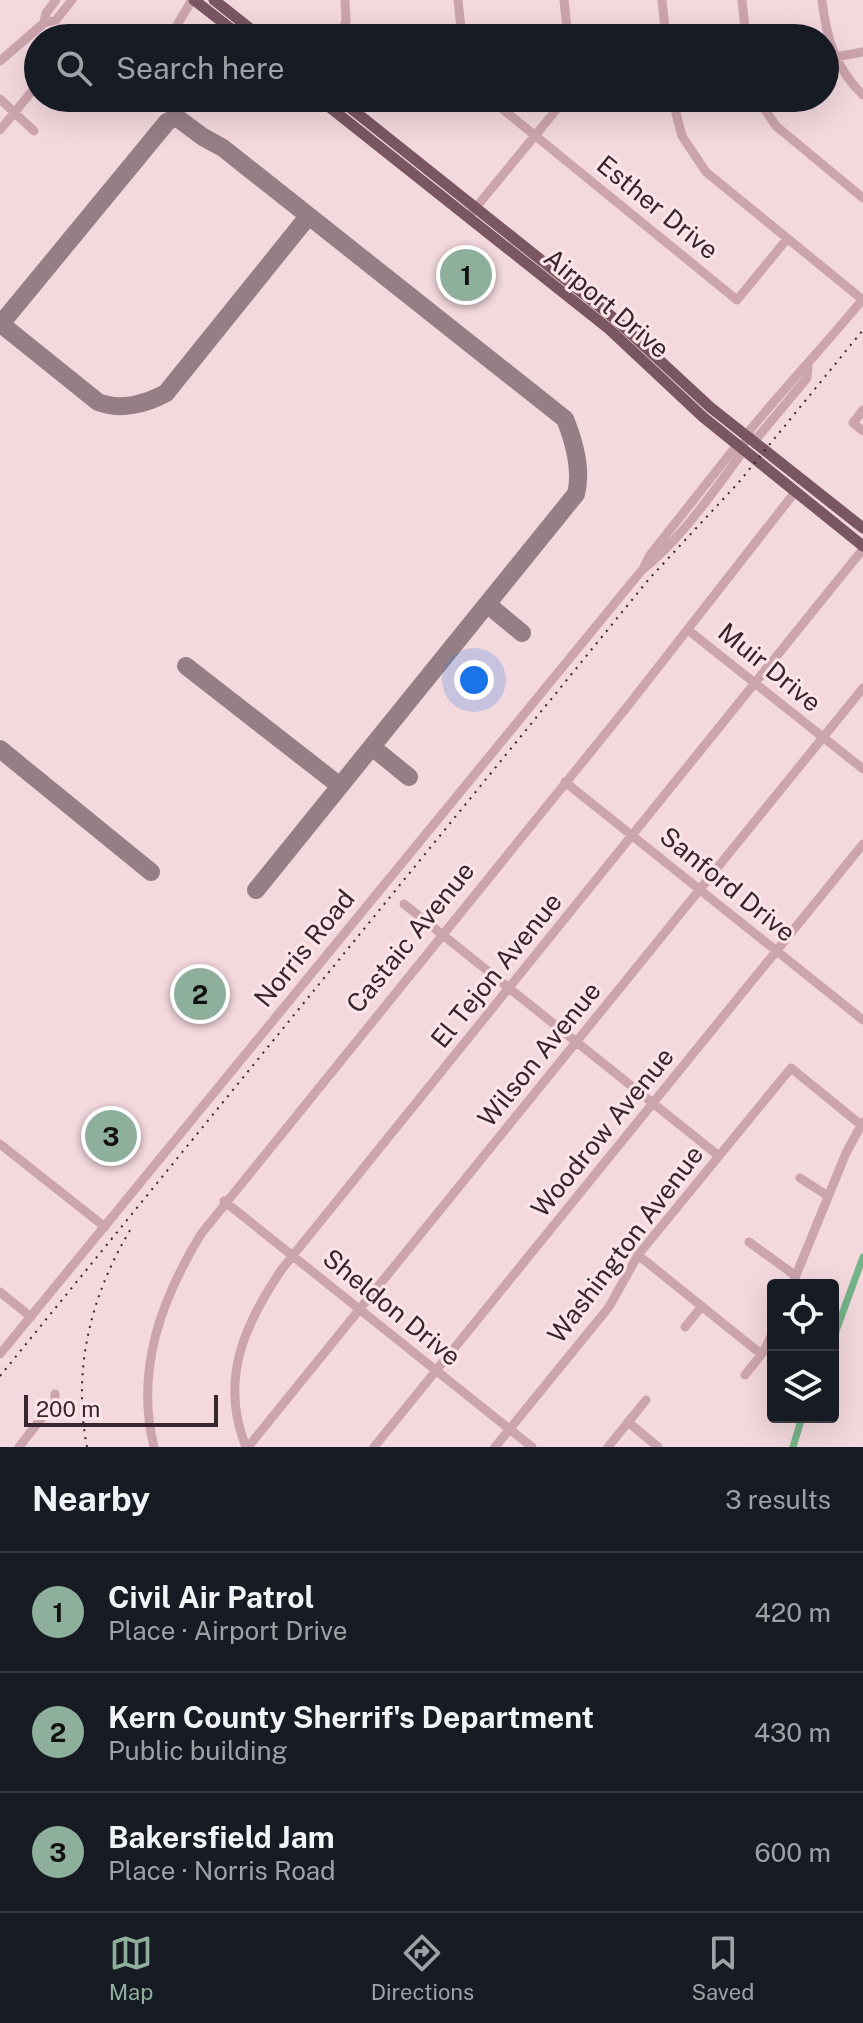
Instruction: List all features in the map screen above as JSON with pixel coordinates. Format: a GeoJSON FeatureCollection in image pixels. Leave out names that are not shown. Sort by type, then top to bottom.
{"type":"FeatureCollection","features":[{"type":"Feature","properties":{"kind":"main road"},"geometry":{"type":"LineString","coordinates":[[193,0],[225,24]]}},
{"type":"Feature","properties":{"kind":"main road"},"geometry":{"type":"LineString","coordinates":[[214,0],[244,24]]}},
{"type":"Feature","properties":{"kind":"main road","name":"Airport Drive"},"geometry":{"type":"LineString","coordinates":[[337,112],[615,319],[795,492],[863,548]]}},
{"type":"Feature","properties":{"kind":"main road","name":"Airport Drive"},"geometry":{"type":"LineString","coordinates":[[354,112],[472,212]]}},
{"type":"Feature","properties":{"kind":"main road","name":"Airport Drive"},"geometry":{"type":"LineString","coordinates":[[744,443],[863,528]]}},
{"type":"Feature","properties":{"kind":"street"},"geometry":{"type":"LineString","coordinates":[[56,0],[46,13],[44,23],[56,20],[72,0]]}},
{"type":"Feature","properties":{"kind":"street"},"geometry":{"type":"LineString","coordinates":[[178,24],[193,0]]}},
{"type":"Feature","properties":{"kind":"street"},"geometry":{"type":"LineString","coordinates":[[345,0],[345,24]]}},
{"type":"Feature","properties":{"kind":"street"},"geometry":{"type":"LineString","coordinates":[[458,0],[461,24]]}},
{"type":"Feature","properties":{"kind":"street"},"geometry":{"type":"LineString","coordinates":[[564,0],[567,24]]}},
{"type":"Feature","properties":{"kind":"street"},"geometry":{"type":"LineString","coordinates":[[662,0],[665,24]]}},
{"type":"Feature","properties":{"kind":"street"},"geometry":{"type":"LineString","coordinates":[[742,0],[745,24]]}},
{"type":"Feature","properties":{"kind":"street"},"geometry":{"type":"LineString","coordinates":[[822,0],[825,24]]}},
{"type":"Feature","properties":{"kind":"street"},"geometry":{"type":"LineString","coordinates":[[0,61],[24,40]]}},
{"type":"Feature","properties":{"kind":"street"},"geometry":{"type":"LineString","coordinates":[[839,57],[863,52]]}},
{"type":"Feature","properties":{"kind":"street"},"geometry":{"type":"LineString","coordinates":[[839,69],[863,95]]}},
{"type":"Feature","properties":{"kind":"street"},"geometry":{"type":"LineString","coordinates":[[0,99],[34,131]]}},
{"type":"Feature","properties":{"kind":"street"},"geometry":{"type":"LineString","coordinates":[[0,130],[24,101]]}},
{"type":"Feature","properties":{"kind":"street","name":"Esther Drive"},"geometry":{"type":"LineString","coordinates":[[506,112],[737,300],[787,239]]}},
{"type":"Feature","properties":{"kind":"street"},"geometry":{"type":"LineString","coordinates":[[472,212],[554,112]]}},
{"type":"Feature","properties":{"kind":"street"},"geometry":{"type":"LineString","coordinates":[[676,112],[682,136],[697,161],[715,180],[863,300]]}},
{"type":"Feature","properties":{"kind":"street"},"geometry":{"type":"LineString","coordinates":[[766,112],[776,126],[863,198]]}},
{"type":"Feature","properties":{"kind":"street","name":"Norris Road"},"geometry":{"type":"LineString","coordinates":[[0,1354],[642,570],[650,555],[733,450],[744,443],[750,430],[796,374],[808,366],[863,300]]}},
{"type":"Feature","properties":{"kind":"street"},"geometry":{"type":"LineString","coordinates":[[863,410],[853,423],[863,431]]}},
{"type":"Feature","properties":{"kind":"street","name":"Castaic Avenue"},"geometry":{"type":"LineString","coordinates":[[154,1447],[149,1426],[147,1388],[155,1331],[188,1256],[224,1201],[688,630],[795,492]]}},
{"type":"Feature","properties":{"kind":"street","name":"El Tejon Avenue"},"geometry":{"type":"LineString","coordinates":[[247,1447],[234,1405],[237,1362],[261,1302],[292,1255],[863,548]]}},
{"type":"Feature","properties":{"kind":"street","name":"Muir Drive"},"geometry":{"type":"LineString","coordinates":[[688,630],[863,769]]}},
{"type":"Feature","properties":{"kind":"street","name":"Wilson Avenue"},"geometry":{"type":"LineString","coordinates":[[247,1447],[863,688]]}},
{"type":"Feature","properties":{"kind":"street","name":"Sanford Drive"},"geometry":{"type":"LineString","coordinates":[[565,782],[863,1020]]}},
{"type":"Feature","properties":{"kind":"street","name":"Woodrow Avenue"},"geometry":{"type":"LineString","coordinates":[[374,1447],[863,844]]}},
{"type":"Feature","properties":{"kind":"street"},"geometry":{"type":"LineString","coordinates":[[404,904],[719,1156]]}},
{"type":"Feature","properties":{"kind":"street","name":"Washington Avenue"},"geometry":{"type":"LineString","coordinates":[[495,1447],[604,1314],[638,1255],[791,1068],[862,1123]]}},
{"type":"Feature","properties":{"kind":"street"},"geometry":{"type":"LineString","coordinates":[[795,1279],[846,1153],[862,1123]]}},
{"type":"Feature","properties":{"kind":"street"},"geometry":{"type":"LineString","coordinates":[[0,1144],[105,1227]]}},
{"type":"Feature","properties":{"kind":"street"},"geometry":{"type":"LineString","coordinates":[[800,1178],[828,1196]]}},
{"type":"Feature","properties":{"kind":"street","name":"Sheldon Drive"},"geometry":{"type":"LineString","coordinates":[[224,1201],[532,1447]]}},
{"type":"Feature","properties":{"kind":"street"},"geometry":{"type":"LineString","coordinates":[[749,1242],[792,1279]]}},
{"type":"Feature","properties":{"kind":"street"},"geometry":{"type":"LineString","coordinates":[[638,1255],[761,1354]]}},
{"type":"Feature","properties":{"kind":"street"},"geometry":{"type":"LineString","coordinates":[[0,1292],[31,1317]]}},
{"type":"Feature","properties":{"kind":"street"},"geometry":{"type":"LineString","coordinates":[[685,1327],[702,1306]]}},
{"type":"Feature","properties":{"kind":"street"},"geometry":{"type":"LineString","coordinates":[[745,1375],[767,1343]]}},
{"type":"Feature","properties":{"kind":"street"},"geometry":{"type":"LineString","coordinates":[[19,1447],[27,1443],[55,1401],[55,1394]]}},
{"type":"Feature","properties":{"kind":"street"},"geometry":{"type":"LineString","coordinates":[[608,1447],[646,1400]]}},
{"type":"Feature","properties":{"kind":"street"},"geometry":{"type":"LineString","coordinates":[[628,1422],[658,1447]]}},
{"type":"Feature","properties":{"kind":"waterway"},"geometry":{"type":"LineString","coordinates":[[839,1323],[863,1257]]}},
{"type":"Feature","properties":{"kind":"waterway"},"geometry":{"type":"LineString","coordinates":[[793,1447],[800,1423]]}},
{"type":"Feature","properties":{"kind":"taxiway"},"geometry":{"type":"LineString","coordinates":[[0,325],[167,122],[176,117],[223,148],[565,419],[576,456],[576,494],[256,890]]}},
{"type":"Feature","properties":{"kind":"taxiway"},"geometry":{"type":"LineString","coordinates":[[1,324],[98,402],[124,406],[150,400],[166,393],[306,219],[314,220]]}},
{"type":"Feature","properties":{"kind":"taxiway"},"geometry":{"type":"LineString","coordinates":[[487,604],[522,633]]}},
{"type":"Feature","properties":{"kind":"taxiway"},"geometry":{"type":"LineString","coordinates":[[186,666],[340,786]]}},
{"type":"Feature","properties":{"kind":"taxiway"},"geometry":{"type":"LineString","coordinates":[[372,747],[409,777]]}},
{"type":"Feature","properties":{"kind":"taxiway"},"geometry":{"type":"LineString","coordinates":[[0,749],[151,872]]}},
{"type":"Feature","properties":{"kind":"railway"},"geometry":{"type":"LineString","coordinates":[[0,1376],[649,579],[739,482],[863,330]]}},
{"type":"Feature","properties":{"kind":"railway"},"geometry":{"type":"LineString","coordinates":[[87,1447],[82,1389],[88,1333],[106,1279],[132,1227]]}},
{"type":"Feature","properties":{"kind":"place","name":"Civil Air Patrol"},"geometry":{"type":"Point","coordinates":[466,275]}},
{"type":"Feature","properties":{"kind":"place","name":"Kern County Sherrif's Department"},"geometry":{"type":"Point","coordinates":[200,994]}},
{"type":"Feature","properties":{"kind":"place","name":"Bakersfield Jam"},"geometry":{"type":"Point","coordinates":[111,1136]}}]}
